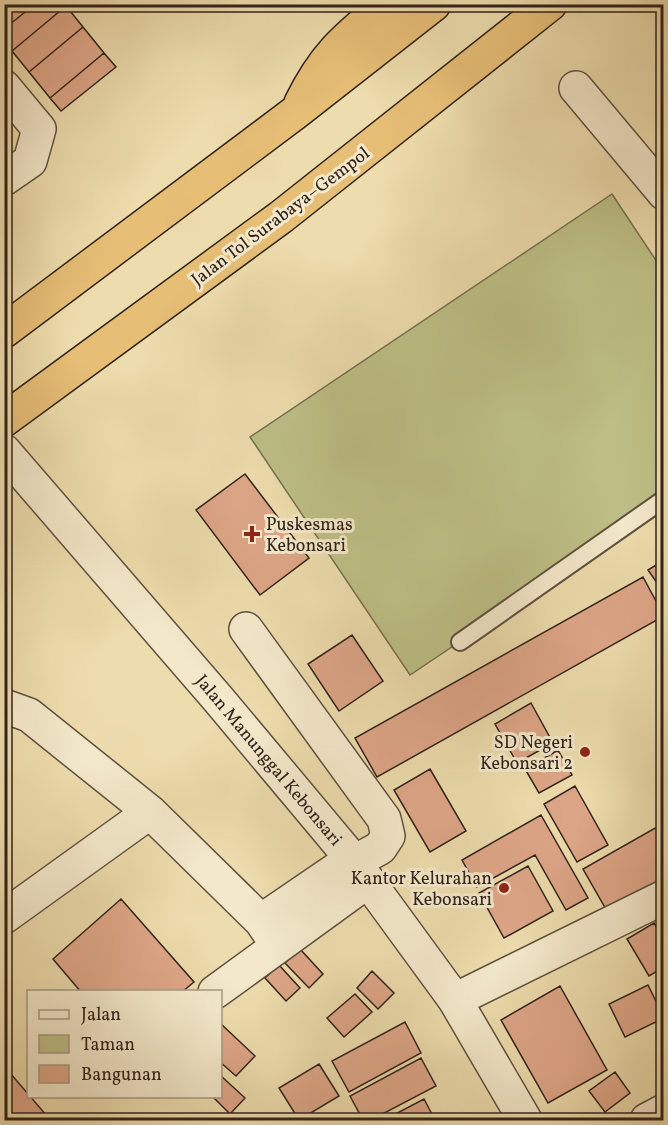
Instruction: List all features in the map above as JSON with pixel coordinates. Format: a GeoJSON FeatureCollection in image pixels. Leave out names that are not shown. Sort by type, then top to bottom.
{"type":"FeatureCollection","features":[{"type":"Feature","properties":{"kind":"highway"},"geometry":{"type":"LineString","coordinates":[[296,112],[324,60],[338,44],[387,4]]}},
{"type":"Feature","properties":{"kind":"highway"},"geometry":{"type":"LineString","coordinates":[[4,331],[296,112],[434,4]]}},
{"type":"Feature","properties":{"kind":"highway","name":"Jalan Tol Surabaya–Gempol"},"geometry":{"type":"LineString","coordinates":[[4,420],[281,218],[549,4]]}},
{"type":"Feature","properties":{"kind":"street"},"geometry":{"type":"LineString","coordinates":[[4,87],[39,129],[37,144],[30,161],[4,179]]}},
{"type":"Feature","properties":{"kind":"street"},"geometry":{"type":"LineString","coordinates":[[576,88],[663,193]]}},
{"type":"Feature","properties":{"kind":"street","name":"Jalan Manunggal Kebonsari"},"geometry":{"type":"LineString","coordinates":[[4,452],[365,871],[455,1000],[525,1120]]}},
{"type":"Feature","properties":{"kind":"street"},"geometry":{"type":"LineString","coordinates":[[217,990],[269,933],[365,871],[388,836],[384,819],[246,629]]}},
{"type":"Feature","properties":{"kind":"street"},"geometry":{"type":"LineString","coordinates":[[4,706],[29,715],[150,812],[269,933]]}},
{"type":"Feature","properties":{"kind":"street"},"geometry":{"type":"LineString","coordinates":[[4,917],[150,812]]}},
{"type":"Feature","properties":{"kind":"street"},"geometry":{"type":"LineString","coordinates":[[455,1000],[663,897]]}},
{"type":"Feature","properties":{"kind":"street"},"geometry":{"type":"LineString","coordinates":[[647,1120],[663,1111]]}},
{"type":"Feature","properties":{"kind":"lane"},"geometry":{"type":"LineString","coordinates":[[460,642],[663,499]]}},
{"type":"Feature","properties":{"kind":"green space"},"geometry":{"type":"Polygon","coordinates":[[[612,194],[663,271],[663,505],[410,675],[250,437],[612,194]]]}},
{"type":"Feature","properties":{"kind":"building"},"geometry":{"type":"Polygon","coordinates":[[[4,4],[35,4],[4,29],[4,4]]]}},
{"type":"Feature","properties":{"kind":"building"},"geometry":{"type":"Polygon","coordinates":[[[35,4],[66,6],[12,51],[4,42],[4,29],[35,4]]]}},
{"type":"Feature","properties":{"kind":"building"},"geometry":{"type":"Polygon","coordinates":[[[66,6],[83,27],[29,72],[12,51],[66,6]]]}},
{"type":"Feature","properties":{"kind":"building"},"geometry":{"type":"Polygon","coordinates":[[[83,27],[104,53],[50,98],[29,72],[83,27]]]}},
{"type":"Feature","properties":{"kind":"building"},"geometry":{"type":"Polygon","coordinates":[[[104,53],[116,67],[61,111],[50,98],[104,53]]]}},
{"type":"Feature","properties":{"kind":"building","name":"Puskesmas Kebonsari"},"geometry":{"type":"Polygon","coordinates":[[[245,474],[309,558],[260,595],[196,510],[245,474]]]}},
{"type":"Feature","properties":{"kind":"building"},"geometry":{"type":"Polygon","coordinates":[[[664,560],[664,593],[648,570],[664,560]]]}},
{"type":"Feature","properties":{"kind":"building"},"geometry":{"type":"Polygon","coordinates":[[[643,577],[664,616],[377,777],[355,738],[643,577]]]}},
{"type":"Feature","properties":{"kind":"building"},"geometry":{"type":"Polygon","coordinates":[[[352,635],[383,681],[339,711],[308,664],[352,635]]]}},
{"type":"Feature","properties":{"kind":"building"},"geometry":{"type":"Polygon","coordinates":[[[531,703],[553,743],[517,763],[495,724],[531,703]]]}},
{"type":"Feature","properties":{"kind":"building"},"geometry":{"type":"Polygon","coordinates":[[[558,750],[572,775],[539,793],[525,769],[558,750]]]}},
{"type":"Feature","properties":{"kind":"building"},"geometry":{"type":"Polygon","coordinates":[[[430,769],[466,831],[430,852],[394,790],[430,769]]]}},
{"type":"Feature","properties":{"kind":"building"},"geometry":{"type":"Polygon","coordinates":[[[575,786],[608,845],[577,862],[544,804],[575,786]]]}},
{"type":"Feature","properties":{"kind":"building"},"geometry":{"type":"Polygon","coordinates":[[[541,815],[588,898],[566,910],[535,855],[477,887],[462,860],[541,815]]]}},
{"type":"Feature","properties":{"kind":"building"},"geometry":{"type":"Polygon","coordinates":[[[664,823],[664,879],[607,911],[583,869],[664,823]]]}},
{"type":"Feature","properties":{"kind":"building"},"geometry":{"type":"Polygon","coordinates":[[[528,866],[553,911],[504,938],[479,893],[528,866]]]}},
{"type":"Feature","properties":{"kind":"building"},"geometry":{"type":"Polygon","coordinates":[[[121,899],[194,982],[184,990],[79,990],[53,959],[121,899]]]}},
{"type":"Feature","properties":{"kind":"building"},"geometry":{"type":"Polygon","coordinates":[[[654,923],[664,939],[664,967],[649,976],[627,939],[654,923]]]}},
{"type":"Feature","properties":{"kind":"building"},"geometry":{"type":"Polygon","coordinates":[[[300,949],[323,974],[309,988],[285,963],[300,949]]]}},
{"type":"Feature","properties":{"kind":"building"},"geometry":{"type":"Polygon","coordinates":[[[279,965],[300,988],[286,1001],[265,978],[279,965]]]}},
{"type":"Feature","properties":{"kind":"building"},"geometry":{"type":"Polygon","coordinates":[[[372,971],[394,993],[378,1009],[357,988],[372,971]]]}},
{"type":"Feature","properties":{"kind":"building"},"geometry":{"type":"Polygon","coordinates":[[[648,985],[664,1018],[625,1037],[609,1004],[648,985]]]}},
{"type":"Feature","properties":{"kind":"building"},"geometry":{"type":"Polygon","coordinates":[[[560,986],[607,1070],[548,1103],[501,1020],[560,986]]]}},
{"type":"Feature","properties":{"kind":"building"},"geometry":{"type":"Polygon","coordinates":[[[355,994],[372,1012],[344,1037],[327,1018],[355,994]]]}},
{"type":"Feature","properties":{"kind":"building"},"geometry":{"type":"Polygon","coordinates":[[[405,1022],[421,1053],[349,1092],[332,1061],[405,1022]]]}},
{"type":"Feature","properties":{"kind":"building"},"geometry":{"type":"Polygon","coordinates":[[[222,1025],[255,1056],[236,1076],[222,1064],[222,1025]]]}},
{"type":"Feature","properties":{"kind":"building"},"geometry":{"type":"Polygon","coordinates":[[[421,1058],[436,1086],[371,1120],[363,1120],[350,1096],[421,1058]]]}},
{"type":"Feature","properties":{"kind":"building"},"geometry":{"type":"Polygon","coordinates":[[[319,1064],[339,1096],[299,1120],[279,1088],[319,1064]]]}},
{"type":"Feature","properties":{"kind":"building"},"geometry":{"type":"Polygon","coordinates":[[[4,1066],[27,1093],[27,1098],[32,1098],[47,1116],[41,1120],[4,1120],[4,1066]]]}},
{"type":"Feature","properties":{"kind":"building"},"geometry":{"type":"Polygon","coordinates":[[[615,1072],[630,1093],[605,1112],[589,1091],[615,1072]]]}},
{"type":"Feature","properties":{"kind":"building"},"geometry":{"type":"Polygon","coordinates":[[[222,1077],[245,1098],[230,1114],[214,1098],[222,1098],[222,1077]]]}},
{"type":"Feature","properties":{"kind":"building"},"geometry":{"type":"Polygon","coordinates":[[[424,1099],[435,1120],[384,1120],[424,1099]]]}},
{"type":"Feature","properties":{"kind":"place","name":"Puskesmas Kebonsari"},"geometry":{"type":"Point","coordinates":[252,534]}},
{"type":"Feature","properties":{"kind":"place","name":"SD Negeri Kebonsari 2"},"geometry":{"type":"Point","coordinates":[585,752]}},
{"type":"Feature","properties":{"kind":"place","name":"Kantor Kelurahan Kebonsari"},"geometry":{"type":"Point","coordinates":[504,888]}}]}
